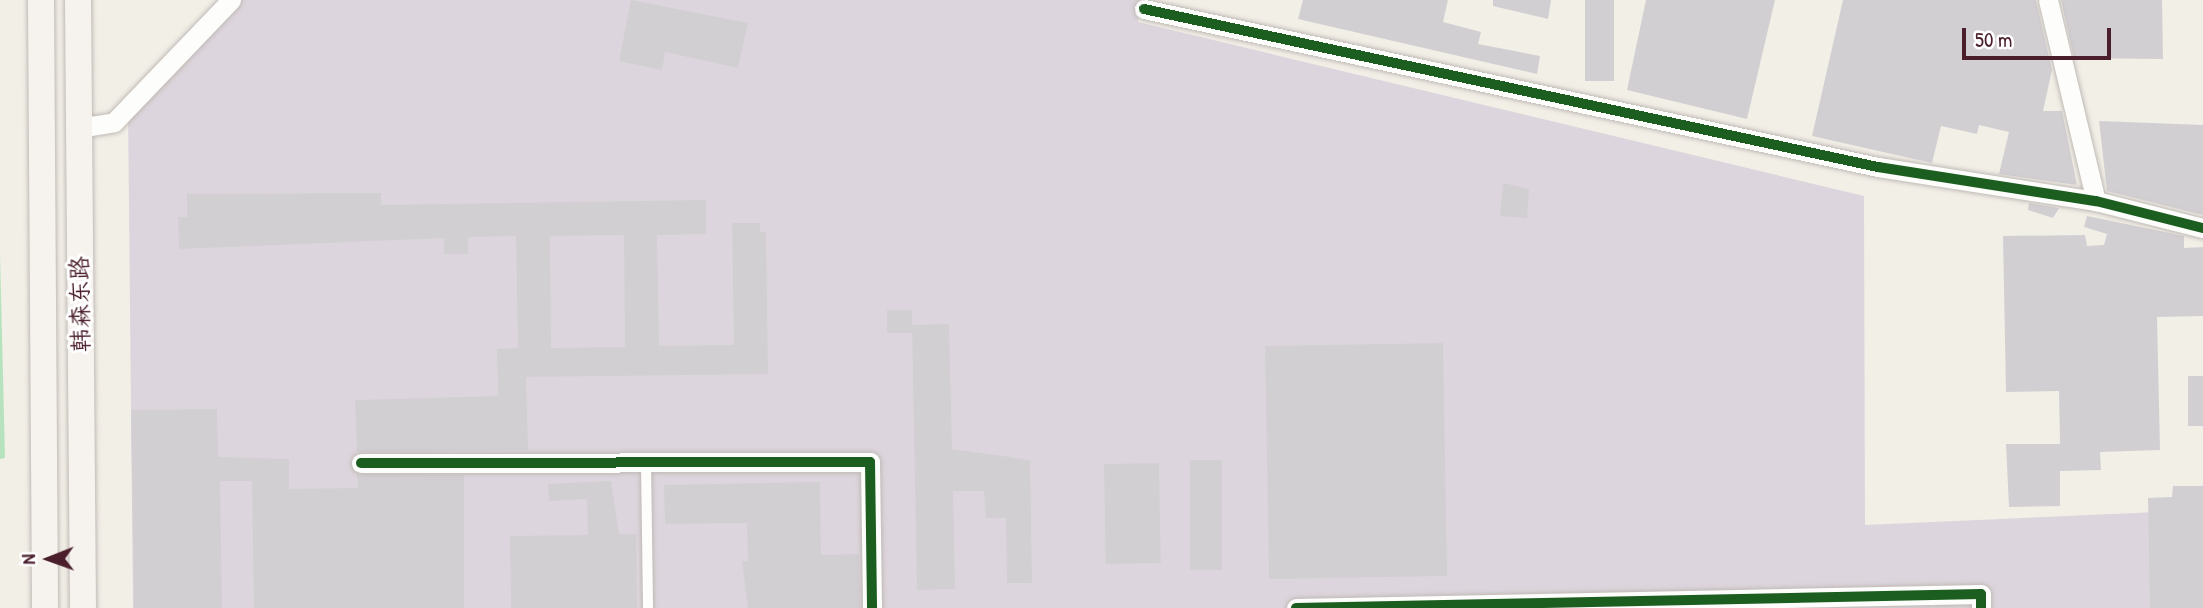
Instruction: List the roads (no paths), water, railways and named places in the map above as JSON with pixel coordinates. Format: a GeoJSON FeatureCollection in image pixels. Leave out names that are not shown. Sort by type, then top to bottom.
{"type":"FeatureCollection","features":[{"type":"Feature","properties":{"kind":"main road","name":"韩森东路"},"geometry":{"type":"LineString","coordinates":[[41,0],[45,608]]}},
{"type":"Feature","properties":{"kind":"main road","name":"韩森东路"},"geometry":{"type":"LineString","coordinates":[[78,0],[83,608]]}},
{"type":"Feature","properties":{"kind":"street"},"geometry":{"type":"LineString","coordinates":[[78,128],[114,122],[231,0]]}},
{"type":"Feature","properties":{"kind":"street"},"geometry":{"type":"LineString","coordinates":[[2048,0],[2096,201]]}},
{"type":"Feature","properties":{"kind":"street"},"geometry":{"type":"LineString","coordinates":[[1144,9],[1878,167],[2096,201],[2203,228]]}},
{"type":"Feature","properties":{"kind":"street"},"geometry":{"type":"LineString","coordinates":[[361,463],[870,462],[872,608]]}},
{"type":"Feature","properties":{"kind":"street"},"geometry":{"type":"LineString","coordinates":[[1296,608],[1540,606],[1981,594],[1981,608]]}},
{"type":"Feature","properties":{"kind":"lane"},"geometry":{"type":"LineString","coordinates":[[646,463],[648,608]]}}]}
